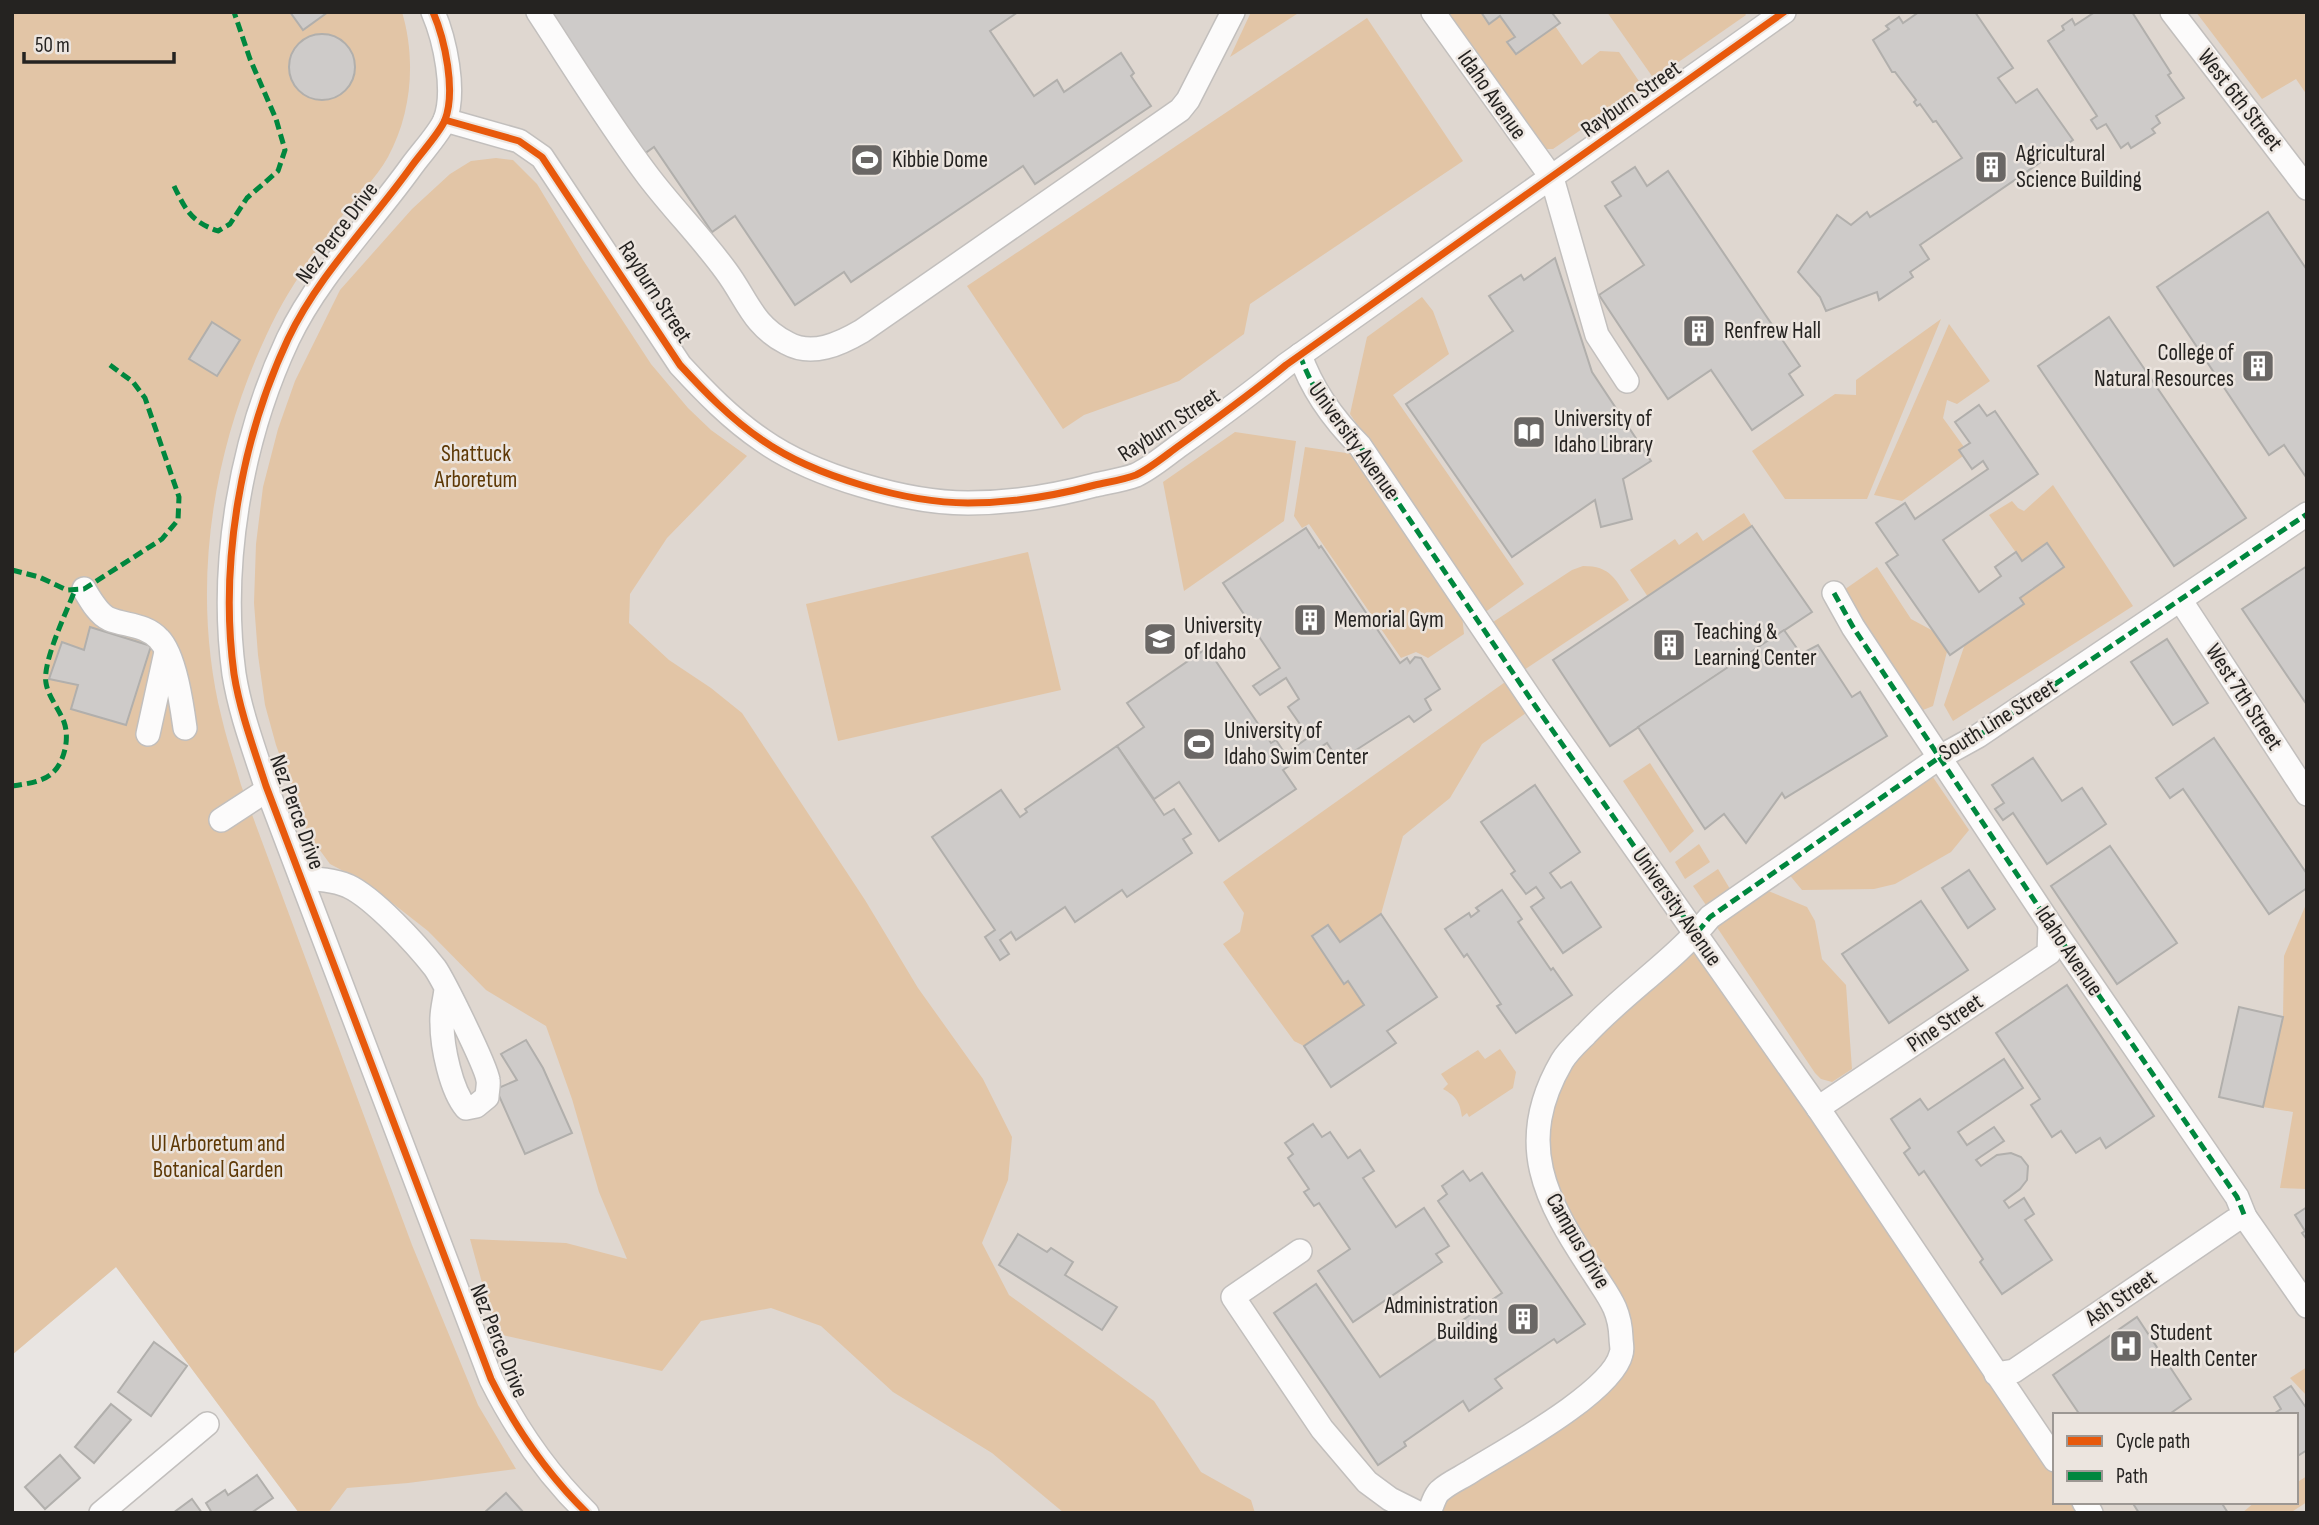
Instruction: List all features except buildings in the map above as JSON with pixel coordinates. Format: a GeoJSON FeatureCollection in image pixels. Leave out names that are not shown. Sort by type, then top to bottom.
{"type":"FeatureCollection","features":[{"type":"Feature","properties":{"kind":"street"},"geometry":{"type":"LineString","coordinates":[[433,12],[451,77],[445,120]]}},
{"type":"Feature","properties":{"kind":"street"},"geometry":{"type":"LineString","coordinates":[[538,12],[623,141],[727,272],[750,312],[768,331],[789,345],[811,349],[836,345],[862,331],[1180,110],[1188,100],[1233,12]]}},
{"type":"Feature","properties":{"kind":"street"},"geometry":{"type":"LineString","coordinates":[[1421,12],[1438,19]]}},
{"type":"Feature","properties":{"kind":"street","name":"Rayburn Street"},"geometry":{"type":"LineString","coordinates":[[445,120],[519,141],[542,157],[680,365],[706,392],[762,440],[782,453],[830,475],[866,486],[943,502],[969,503],[1051,497],[1136,475],[1236,405],[1300,355],[1784,12]]}},
{"type":"Feature","properties":{"kind":"street","name":"West 6th Street"},"geometry":{"type":"LineString","coordinates":[[2172,12],[2307,188]]}},
{"type":"Feature","properties":{"kind":"street","name":"Idaho Avenue"},"geometry":{"type":"LineString","coordinates":[[1438,19],[1552,178],[1597,335],[1627,381]]}},
{"type":"Feature","properties":{"kind":"street","name":"Nez Perce Drive"},"geometry":{"type":"LineString","coordinates":[[445,120],[312,296],[288,339],[271,382],[236,510],[230,572],[235,675],[250,740],[267,790],[491,1378],[531,1450],[564,1491],[587,1513]]}},
{"type":"Feature","properties":{"kind":"street","name":"University Avenue"},"geometry":{"type":"LineString","coordinates":[[1300,355],[1307,375],[1337,423],[1360,446],[1536,707],[1818,1108],[2053,1457]]}},
{"type":"Feature","properties":{"kind":"street","name":"South Line Street"},"geometry":{"type":"LineString","coordinates":[[1696,934],[1710,917],[1940,757],[1978,736],[2305,519]]}},
{"type":"Feature","properties":{"kind":"street"},"geometry":{"type":"LineString","coordinates":[[84,589],[107,618],[134,624],[158,637],[167,648],[186,728]]}},
{"type":"Feature","properties":{"kind":"street","name":"Idaho Avenue"},"geometry":{"type":"LineString","coordinates":[[1834,593],[1853,626],[2050,924],[2237,1197],[2245,1217],[2307,1306]]}},
{"type":"Feature","properties":{"kind":"street","name":"West 7th Street"},"geometry":{"type":"LineString","coordinates":[[2181,601],[2307,793]]}},
{"type":"Feature","properties":{"kind":"street"},"geometry":{"type":"LineString","coordinates":[[148,734],[167,648]]}},
{"type":"Feature","properties":{"kind":"street"},"geometry":{"type":"LineString","coordinates":[[221,820],[267,790]]}},
{"type":"Feature","properties":{"kind":"street"},"geometry":{"type":"LineString","coordinates":[[301,878],[326,880],[349,887],[375,905],[436,970],[446,989]]}},
{"type":"Feature","properties":{"kind":"street","name":"Pine Street"},"geometry":{"type":"LineString","coordinates":[[1818,1108],[2049,953],[2050,924]]}},
{"type":"Feature","properties":{"kind":"street","name":"Campus Drive"},"geometry":{"type":"LineString","coordinates":[[1429,1513],[1438,1491],[1536,1433],[1587,1397],[1609,1376],[1622,1354],[1620,1322],[1611,1297],[1550,1201],[1537,1154],[1538,1124],[1544,1099],[1563,1059],[1602,1016],[1696,934]]}},
{"type":"Feature","properties":{"kind":"street","name":"Ash Street"},"geometry":{"type":"LineString","coordinates":[[1996,1374],[2014,1371],[2234,1221],[2245,1217]]}},
{"type":"Feature","properties":{"kind":"street"},"geometry":{"type":"LineString","coordinates":[[1300,1251],[1233,1297],[1322,1429],[1357,1472],[1390,1499],[1418,1513]]}},
{"type":"Feature","properties":{"kind":"street"},"geometry":{"type":"LineString","coordinates":[[101,1513],[207,1424]]}},
{"type":"Feature","properties":{"kind":"shaded area","name":"University of Idaho"},"geometry":{"type":"Polygon","coordinates":[[[12,12],[2307,12],[2307,1513],[299,1513],[116,1267],[12,1355],[12,12]]]}},
{"type":"Feature","properties":{"kind":"green space","name":"UI Arboretum and Botanical Garden"},"geometry":{"type":"Polygon","coordinates":[[[12,12],[402,12],[410,67],[407,104],[396,140],[383,165],[318,248],[281,305],[247,381],[231,428],[219,475],[211,524],[207,573],[208,622],[212,671],[222,719],[241,785],[412,1245],[478,1405],[516,1469],[347,1488],[328,1513],[299,1513],[116,1267],[12,1355],[12,12]]]}},
{"type":"Feature","properties":{"kind":"green space"},"geometry":{"type":"Polygon","coordinates":[[[1251,12],[1300,12],[1230,57],[1251,12]]]}},
{"type":"Feature","properties":{"kind":"green space"},"geometry":{"type":"Polygon","coordinates":[[[1444,12],[1481,12],[1489,24],[1500,16],[1515,37],[1508,42],[1516,54],[1555,26],[1582,65],[1600,51],[1619,52],[1643,87],[1553,149],[1543,149],[1444,12]]]}},
{"type":"Feature","properties":{"kind":"green space"},"geometry":{"type":"Polygon","coordinates":[[[1607,12],[1744,12],[1746,15],[1654,79],[1607,12]]]}},
{"type":"Feature","properties":{"kind":"green space"},"geometry":{"type":"Polygon","coordinates":[[[2196,12],[2307,12],[2307,95],[2296,79],[2262,99],[2196,12]]]}},
{"type":"Feature","properties":{"kind":"green space"},"geometry":{"type":"Polygon","coordinates":[[[1367,18],[1463,161],[1250,304],[1244,334],[1179,381],[1084,415],[1063,429],[967,286],[1367,18]]]}},
{"type":"Feature","properties":{"kind":"green space","name":"Shattuck Arboretum"},"geometry":{"type":"Polygon","coordinates":[[[496,158],[513,160],[537,184],[651,364],[688,408],[711,430],[747,456],[667,538],[630,594],[629,623],[669,660],[742,713],[865,900],[918,988],[983,1079],[1012,1137],[1008,1180],[982,1243],[1009,1295],[1154,1401],[1201,1472],[1251,1500],[1255,1513],[1064,1513],[992,1453],[893,1392],[821,1326],[771,1308],[701,1321],[662,1371],[498,1334],[470,1239],[566,1243],[627,1259],[599,1192],[572,1099],[546,1026],[486,990],[428,931],[368,884],[330,864],[308,834],[276,745],[265,705],[254,603],[256,544],[263,487],[278,429],[295,381],[340,290],[412,209],[450,174],[471,161],[496,158]]]}},
{"type":"Feature","properties":{"kind":"green space"},"geometry":{"type":"Polygon","coordinates":[[[1422,297],[1433,311],[1449,354],[1393,395],[1524,584],[1484,613],[1350,414],[1367,337],[1422,297]]]}},
{"type":"Feature","properties":{"kind":"green space"},"geometry":{"type":"Polygon","coordinates":[[[1941,319],[1867,499],[1785,499],[1752,451],[1835,394],[1856,395],[1856,380],[1941,319]]]}},
{"type":"Feature","properties":{"kind":"green space"},"geometry":{"type":"Polygon","coordinates":[[[1949,324],[1990,381],[1957,404],[1947,400],[1943,418],[1964,447],[1963,456],[1902,501],[1874,495],[1949,324]]]}},
{"type":"Feature","properties":{"kind":"green space"},"geometry":{"type":"Polygon","coordinates":[[[1235,432],[1296,441],[1284,521],[1184,591],[1163,482],[1235,432]]]}},
{"type":"Feature","properties":{"kind":"green space"},"geometry":{"type":"Polygon","coordinates":[[[1305,447],[1353,454],[1462,615],[1464,634],[1428,658],[1416,652],[1401,658],[1309,524],[1302,528],[1294,516],[1305,447]]]}},
{"type":"Feature","properties":{"kind":"green space"},"geometry":{"type":"Polygon","coordinates":[[[2053,485],[2133,606],[1953,721],[1944,705],[1965,644],[2023,604],[2020,598],[2063,567],[2047,544],[2022,561],[1989,515],[2012,501],[2024,511],[2053,485]]]}},
{"type":"Feature","properties":{"kind":"green space"},"geometry":{"type":"Polygon","coordinates":[[[1744,513],[1752,526],[1648,597],[1630,570],[1675,539],[1679,545],[1697,532],[1703,541],[1744,513]]]}},
{"type":"Feature","properties":{"kind":"green space"},"geometry":{"type":"Polygon","coordinates":[[[1028,552],[1061,690],[838,741],[806,604],[1028,552]]]}},
{"type":"Feature","properties":{"kind":"green space"},"geometry":{"type":"Polygon","coordinates":[[[1583,566],[1606,571],[1616,580],[1629,600],[1521,672],[1490,624],[1572,570],[1583,566]]]}},
{"type":"Feature","properties":{"kind":"green space"},"geometry":{"type":"Polygon","coordinates":[[[1877,567],[1911,619],[1950,640],[1933,706],[1923,710],[1841,592],[1877,567]]]}},
{"type":"Feature","properties":{"kind":"green space"},"geometry":{"type":"Polygon","coordinates":[[[1508,680],[1529,711],[1482,744],[1450,798],[1403,836],[1381,914],[1340,942],[1328,925],[1312,936],[1344,983],[1348,981],[1364,1005],[1304,1046],[1294,1041],[1223,944],[1240,932],[1244,913],[1223,882],[1508,680]]]}},
{"type":"Feature","properties":{"kind":"green space"},"geometry":{"type":"Polygon","coordinates":[[[1650,763],[1694,831],[1670,853],[1623,781],[1650,763]]]}},
{"type":"Feature","properties":{"kind":"green space"},"geometry":{"type":"Polygon","coordinates":[[[1926,767],[1969,830],[1951,852],[1895,884],[1874,889],[1802,890],[1783,867],[1926,767]]]}},
{"type":"Feature","properties":{"kind":"green space"},"geometry":{"type":"Polygon","coordinates":[[[1699,844],[1710,862],[1685,879],[1675,862],[1699,844]]]}},
{"type":"Feature","properties":{"kind":"green space"},"geometry":{"type":"Polygon","coordinates":[[[1718,869],[1730,889],[1706,905],[1693,886],[1718,869]]]}},
{"type":"Feature","properties":{"kind":"green space"},"geometry":{"type":"Polygon","coordinates":[[[1766,890],[1807,907],[1815,921],[1822,959],[1846,985],[1852,1069],[1832,1082],[1821,1079],[1815,1073],[1710,917],[1766,890]]]}},
{"type":"Feature","properties":{"kind":"green space"},"geometry":{"type":"Polygon","coordinates":[[[2307,902],[2307,1189],[2280,1188],[2293,1112],[2263,1107],[2283,1017],[2284,956],[2307,902]]]}},
{"type":"Feature","properties":{"kind":"green space"},"geometry":{"type":"Polygon","coordinates":[[[1696,934],[2053,1457],[2053,1504],[2085,1504],[2091,1513],[1429,1513],[1609,1376],[1620,1322],[1537,1154],[1563,1059],[1696,934]]]}},
{"type":"Feature","properties":{"kind":"green space"},"geometry":{"type":"Polygon","coordinates":[[[1500,1049],[1516,1072],[1513,1088],[1469,1117],[1467,1113],[1462,1117],[1457,1100],[1443,1089],[1448,1084],[1441,1074],[1478,1050],[1485,1059],[1500,1049]]]}},
{"type":"Feature","properties":{"kind":"green space"},"geometry":{"type":"Polygon","coordinates":[[[2307,1367],[2307,1396],[2290,1378],[2307,1367]]]}},
{"type":"Feature","properties":{"kind":"green space"},"geometry":{"type":"Polygon","coordinates":[[[2307,1476],[2307,1502],[2290,1513],[2242,1513],[2253,1504],[2298,1504],[2298,1482],[2307,1476]]]}},
{"type":"Feature","properties":{"kind":"marked path"},"geometry":{"type":"LineString","coordinates":[[174,186],[191,214],[202,224],[218,231],[230,224],[247,198],[278,171],[285,150],[276,119],[250,59],[234,12]]}},
{"type":"Feature","properties":{"kind":"marked path"},"geometry":{"type":"LineString","coordinates":[[1300,355],[1325,404],[1360,446],[1536,707],[1696,934],[1710,917],[1940,757],[1978,736],[2307,514]]}},
{"type":"Feature","properties":{"kind":"marked path"},"geometry":{"type":"LineString","coordinates":[[12,570],[39,577],[67,590],[84,589],[162,539],[178,520],[179,497],[145,398],[133,382],[110,365]]}},
{"type":"Feature","properties":{"kind":"marked path"},"geometry":{"type":"LineString","coordinates":[[12,786],[46,777],[53,773],[62,759],[66,728],[47,688],[46,674],[51,650],[75,590]]}},
{"type":"Feature","properties":{"kind":"marked path"},"geometry":{"type":"LineString","coordinates":[[1834,593],[1853,627],[2050,924],[2237,1197],[2245,1217]]}},
{"type":"Feature","properties":{"kind":"cycle path"},"geometry":{"type":"LineString","coordinates":[[433,12],[448,66],[449,95],[445,120],[434,138],[345,251],[300,316],[288,339],[258,418],[246,460],[232,546],[230,632],[234,674],[266,786],[491,1379],[533,1450],[587,1513]]}},
{"type":"Feature","properties":{"kind":"cycle path"},"geometry":{"type":"LineString","coordinates":[[445,120],[519,141],[542,157],[680,365],[729,414],[762,440],[807,465],[889,493],[944,502],[1000,502],[1064,492],[1126,478],[1147,469],[1286,365],[1784,12]]}},
{"type":"Feature","properties":{"kind":"place","name":"Kibbie Dome"},"geometry":{"type":"Point","coordinates":[867,160]}},
{"type":"Feature","properties":{"kind":"place","name":"Agricultural Science Building"},"geometry":{"type":"Point","coordinates":[1991,167]}},
{"type":"Feature","properties":{"kind":"place","name":"Renfrew Hall"},"geometry":{"type":"Point","coordinates":[1699,331]}},
{"type":"Feature","properties":{"kind":"place","name":"College of Natural Resources"},"geometry":{"type":"Point","coordinates":[2258,366]}},
{"type":"Feature","properties":{"kind":"place","name":"University of Idaho Library"},"geometry":{"type":"Point","coordinates":[1529,432]}},
{"type":"Feature","properties":{"kind":"place","name":"Memorial Gym"},"geometry":{"type":"Point","coordinates":[1310,620]}},
{"type":"Feature","properties":{"kind":"place","name":"University of Idaho"},"geometry":{"type":"Point","coordinates":[1160,639]}},
{"type":"Feature","properties":{"kind":"place","name":"Teaching & Learning Center"},"geometry":{"type":"Point","coordinates":[1669,645]}},
{"type":"Feature","properties":{"kind":"place","name":"University of Idaho Swim Center"},"geometry":{"type":"Point","coordinates":[1199,744]}},
{"type":"Feature","properties":{"kind":"place","name":"Administration Building"},"geometry":{"type":"Point","coordinates":[1523,1319]}},
{"type":"Feature","properties":{"kind":"place","name":"Student Health Center"},"geometry":{"type":"Point","coordinates":[2126,1346]}}]}
